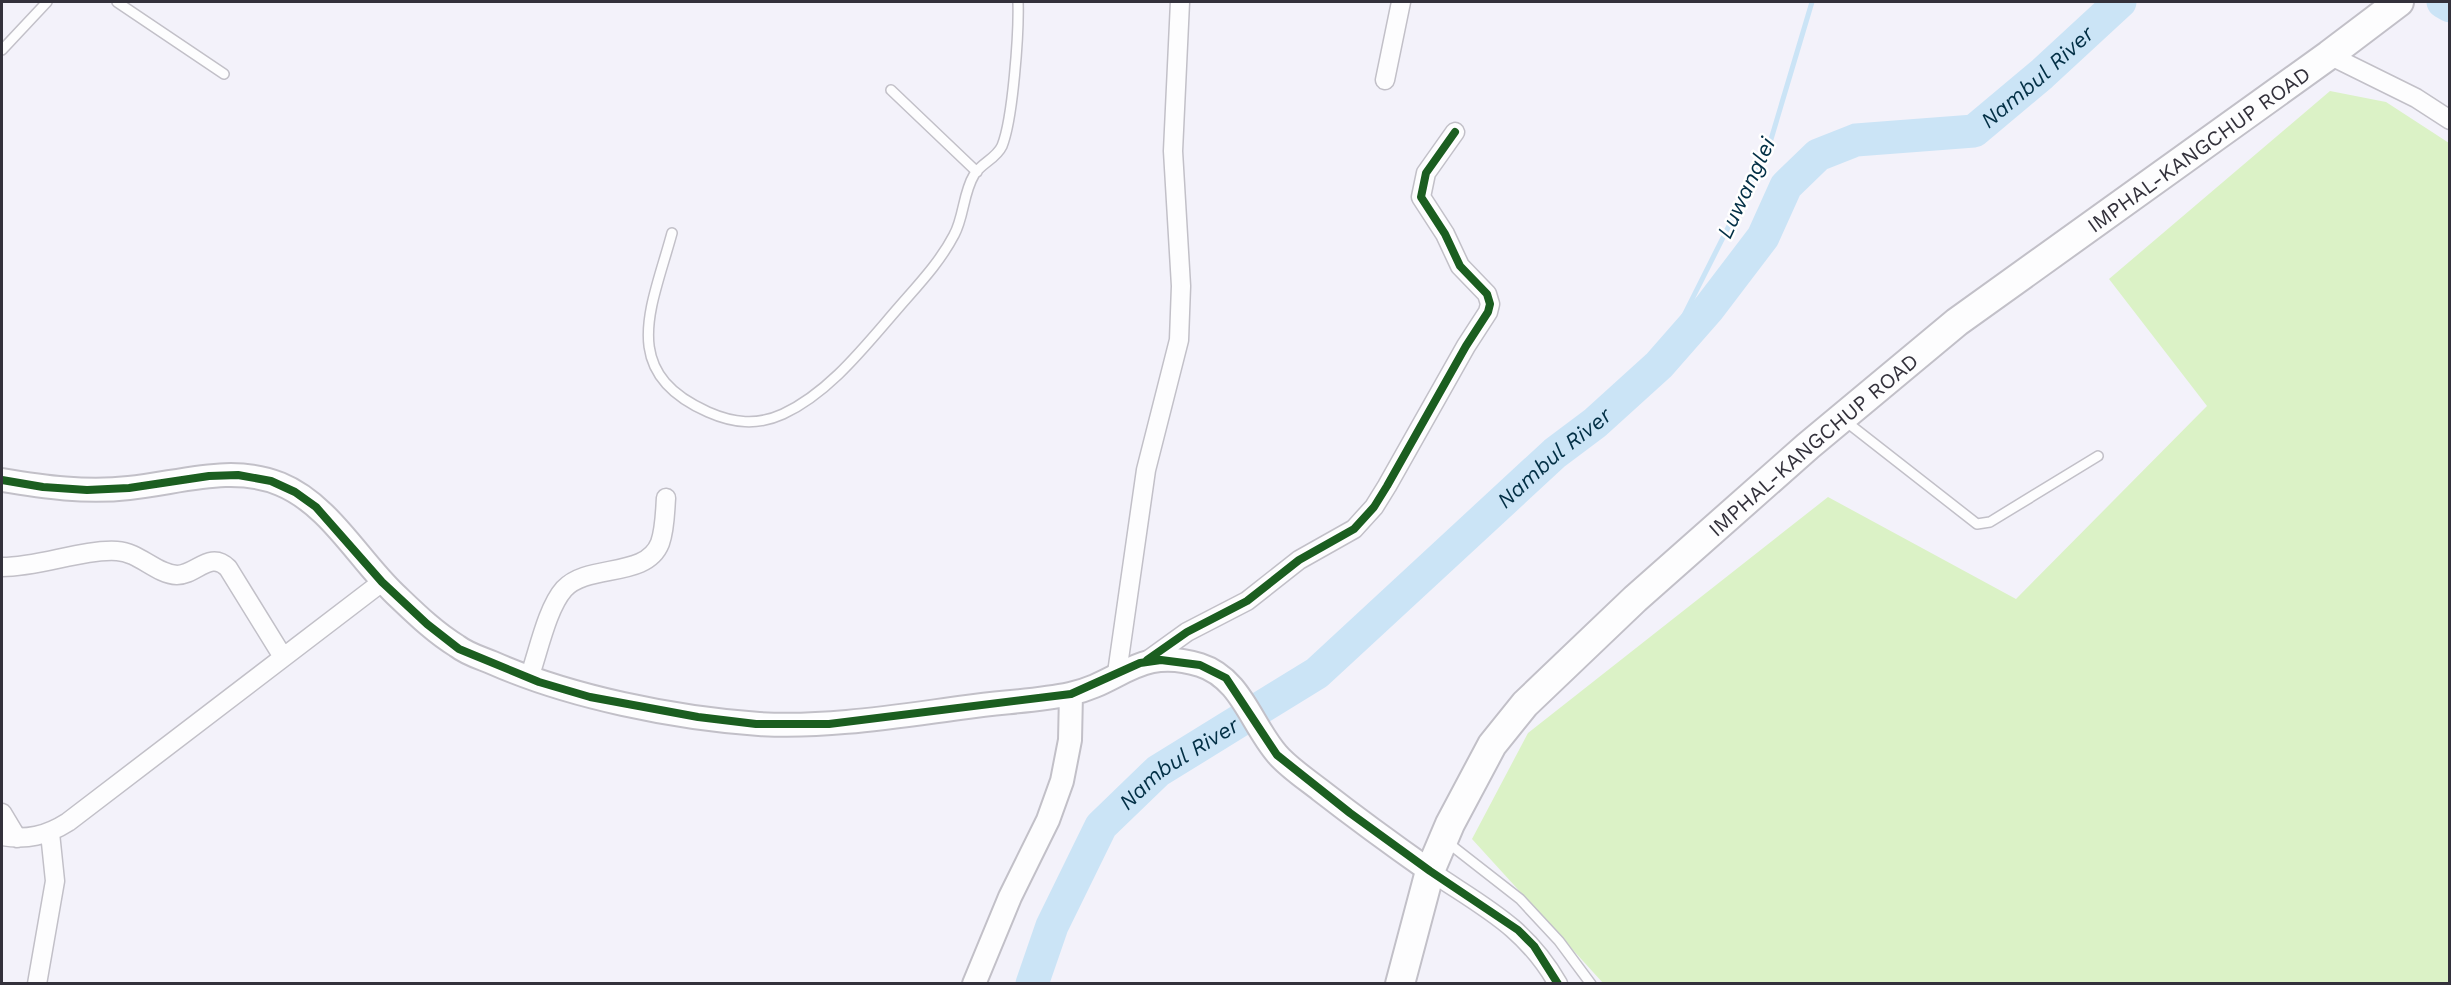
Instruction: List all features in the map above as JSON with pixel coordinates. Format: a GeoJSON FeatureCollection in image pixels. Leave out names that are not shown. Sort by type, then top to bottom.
{"type":"FeatureCollection","features":[{"type":"Feature","properties":{"kind":"main road","name":"IMPHAL-KANGCHUP ROAD"},"geometry":{"type":"LineString","coordinates":[[1400,984],[1430,872],[1443,839],[1467,788],[1492,745],[1525,704],[1635,599],[1842,418],[1957,322],[2329,56],[2368,23],[2398,2]]}},
{"type":"Feature","properties":{"kind":"street"},"geometry":{"type":"LineString","coordinates":[[1117,673],[1146,470],[1179,340],[1181,286],[1173,151],[1180,2]]}},
{"type":"Feature","properties":{"kind":"street"},"geometry":{"type":"LineString","coordinates":[[1385,80],[1401,2]]}},
{"type":"Feature","properties":{"kind":"street"},"geometry":{"type":"LineString","coordinates":[[2329,56],[2416,98],[2450,120]]}},
{"type":"Feature","properties":{"kind":"street"},"geometry":{"type":"LineString","coordinates":[[1144,663],[1187,632],[1247,601],[1299,560],[1354,529],[1374,507],[1387,486],[1466,345],[1488,312],[1490,304],[1487,294],[1460,266],[1445,234],[1421,197],[1426,173],[1455,132]]}},
{"type":"Feature","properties":{"kind":"street"},"geometry":{"type":"LineString","coordinates":[[2,480],[44,487],[87,490],[129,488],[209,476],[238,475],[272,481],[295,492],[316,507],[382,582],[427,624],[459,649],[529,678],[590,697],[698,717],[779,725],[829,724],[1071,694],[1098,684],[1117,673],[1144,663],[1161,660],[1200,665],[1226,678],[1277,755],[1430,872],[1518,930],[1534,946],[1558,984]]}},
{"type":"Feature","properties":{"kind":"street"},"geometry":{"type":"LineString","coordinates":[[529,678],[554,607],[563,590],[581,578],[636,564],[654,553],[662,536],[666,498]]}},
{"type":"Feature","properties":{"kind":"street"},"geometry":{"type":"LineString","coordinates":[[2,567],[47,563],[115,550],[132,553],[174,575],[187,572],[206,562],[219,562],[228,568],[283,657]]}},
{"type":"Feature","properties":{"kind":"street"},"geometry":{"type":"LineString","coordinates":[[2,813],[9,837],[50,833],[382,582]]}},
{"type":"Feature","properties":{"kind":"street"},"geometry":{"type":"LineString","coordinates":[[974,984],[1010,897],[1048,820],[1062,781],[1070,740],[1071,694]]}},
{"type":"Feature","properties":{"kind":"street"},"geometry":{"type":"LineString","coordinates":[[37,984],[55,881],[50,833]]}},
{"type":"Feature","properties":{"kind":"lane"},"geometry":{"type":"LineString","coordinates":[[2,50],[47,2]]}},
{"type":"Feature","properties":{"kind":"lane"},"geometry":{"type":"LineString","coordinates":[[117,2],[224,74]]}},
{"type":"Feature","properties":{"kind":"lane"},"geometry":{"type":"LineString","coordinates":[[672,234],[649,320],[647,341],[651,360],[659,376],[676,392],[698,407],[736,422],[759,422],[782,415],[808,399],[842,371],[927,275],[955,234],[969,187],[977,172],[999,152],[1004,138],[1013,76],[1018,2]]}},
{"type":"Feature","properties":{"kind":"lane"},"geometry":{"type":"LineString","coordinates":[[891,90],[977,172]]}},
{"type":"Feature","properties":{"kind":"lane"},"geometry":{"type":"LineString","coordinates":[[1842,418],[1977,524],[1990,522],[2098,456]]}},
{"type":"Feature","properties":{"kind":"lane"},"geometry":{"type":"LineString","coordinates":[[1443,839],[1520,899],[1559,941],[1591,984]]}},
{"type":"Feature","properties":{"kind":"green space"},"geometry":{"type":"Polygon","coordinates":[[[2330,91],[2386,102],[2449,143],[2449,983],[1603,983],[1472,839],[1528,733],[1828,497],[2016,599],[2207,406],[2109,279],[2330,91]]]}},
{"type":"Feature","properties":{"kind":"waterway","name":"Luwanglei"},"geometry":{"type":"LineString","coordinates":[[1659,365],[1769,146],[1812,2]]}},
{"type":"Feature","properties":{"kind":"waterway","name":"Nambul River"},"geometry":{"type":"LineString","coordinates":[[1032,984],[1052,926],[1101,826],[1158,771],[1317,673],[1555,453],[1595,423],[1659,365],[1709,308],[1763,237],[1786,186],[1818,155],[1856,140],[1974,131],[2042,74],[2120,2]]}},
{"type":"Feature","properties":{"kind":"waterway","name":"Nambul River"},"geometry":{"type":"LineString","coordinates":[[2443,2],[2450,6]]}},
{"type":"Feature","properties":{"kind":"cycle path"},"geometry":{"type":"LineString","coordinates":[[1147,660],[1187,632],[1247,601],[1299,560],[1354,529],[1374,507],[1387,486],[1466,346],[1488,312],[1490,304],[1487,294],[1460,266],[1445,234],[1421,197],[1426,173],[1455,132]]}},
{"type":"Feature","properties":{"kind":"cycle path"},"geometry":{"type":"LineString","coordinates":[[2,480],[43,487],[87,490],[129,488],[209,476],[238,475],[271,481],[295,492],[316,507],[382,582],[427,624],[459,649],[539,682],[590,697],[698,717],[756,724],[829,724],[1071,694],[1140,663],[1161,660],[1200,665],[1226,678],[1277,755],[1350,813],[1430,871],[1518,930],[1534,946],[1558,984]]}}]}
